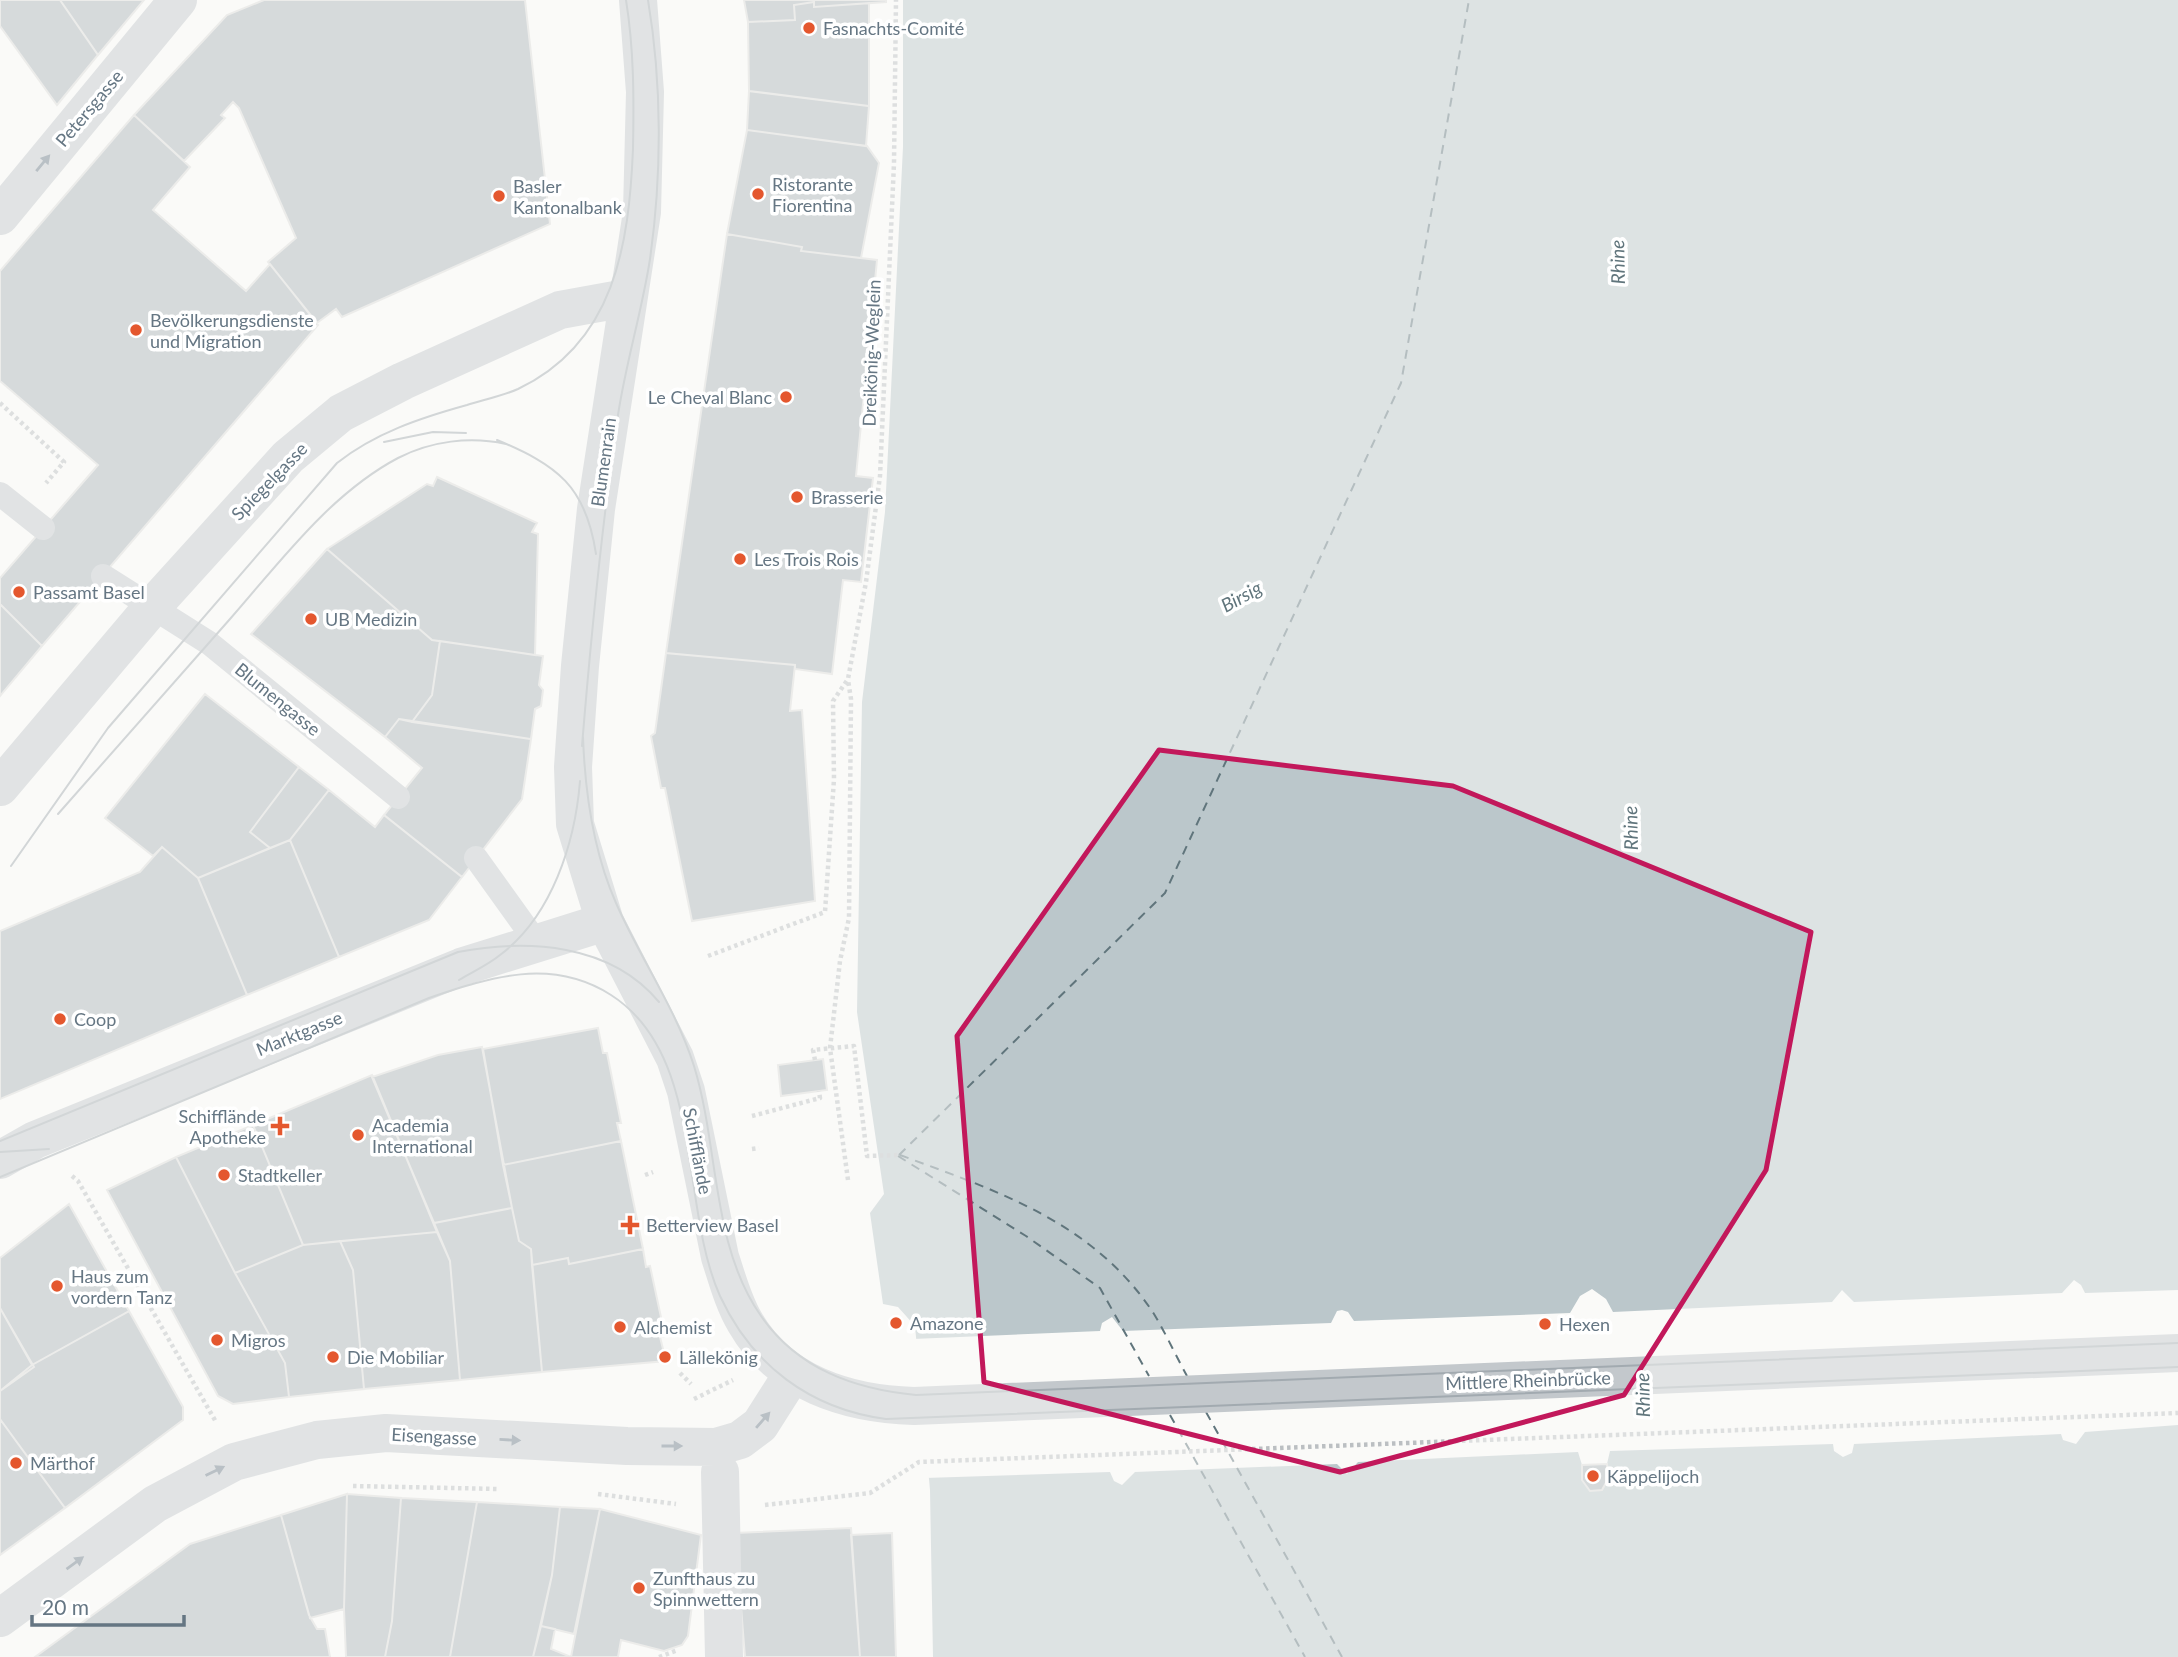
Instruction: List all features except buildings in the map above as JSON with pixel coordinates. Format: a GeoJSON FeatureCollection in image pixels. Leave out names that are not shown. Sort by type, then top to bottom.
{"type":"FeatureCollection","features":[{"type":"Feature","properties":{"kind":"street","name":"Petersgasse"},"geometry":{"type":"LineString","coordinates":[[0,216],[178,0]]}},
{"type":"Feature","properties":{"kind":"street","name":"Blumenrain"},"geometry":{"type":"LineString","coordinates":[[605,922],[575,824],[573,767],[596,509],[626,298],[642,212],[645,92],[638,0]]}},
{"type":"Feature","properties":{"kind":"street","name":"Spiegelgasse"},"geometry":{"type":"LineString","coordinates":[[0,787],[153,606],[288,457],[341,413],[403,381],[560,310],[626,298]]}},
{"type":"Feature","properties":{"kind":"street","name":"Marktgasse"},"geometry":{"type":"LineString","coordinates":[[0,1160],[35,1140],[461,967],[605,922]]}},
{"type":"Feature","properties":{"kind":"street","name":"Schifflände"},"geometry":{"type":"LineString","coordinates":[[605,922],[676,1058],[687,1091],[720,1257],[737,1305],[745,1323],[766,1349],[793,1373]]}},
{"type":"Feature","properties":{"kind":"street","name":"Mittlere Rheinbrücke"},"geometry":{"type":"LineString","coordinates":[[793,1373],[825,1391],[877,1405],[942,1405],[2178,1353]]}},
{"type":"Feature","properties":{"kind":"street","name":"Eisengasse"},"geometry":{"type":"LineString","coordinates":[[0,1618],[155,1504],[234,1462],[317,1440],[386,1433],[592,1444],[716,1447],[740,1440],[760,1425],[793,1373]]}},
{"type":"Feature","properties":{"kind":"street"},"geometry":{"type":"LineString","coordinates":[[720,1472],[724,1657]]}},
{"type":"Feature","properties":{"kind":"lane"},"geometry":{"type":"LineString","coordinates":[[0,494],[43,528]]}},
{"type":"Feature","properties":{"kind":"lane","name":"Blumengasse"},"geometry":{"type":"LineString","coordinates":[[103,576],[209,643],[398,797]]}},
{"type":"Feature","properties":{"kind":"lane"},"geometry":{"type":"LineString","coordinates":[[477,858],[537,943]]}},
{"type":"Feature","properties":{"kind":"path","name":"Dreikönig-Weglein"},"geometry":{"type":"LineString","coordinates":[[708,956],[825,912],[834,779],[833,701],[848,679],[866,582],[880,476],[894,163],[895,0]]}},
{"type":"Feature","properties":{"kind":"path"},"geometry":{"type":"LineString","coordinates":[[0,403],[64,462],[21,511]]}},
{"type":"Feature","properties":{"kind":"path"},"geometry":{"type":"LineString","coordinates":[[848,679],[851,699],[849,918],[840,961],[830,1048],[848,1181]]}},
{"type":"Feature","properties":{"kind":"path"},"geometry":{"type":"LineString","coordinates":[[815,1060],[813,1050],[854,1046],[867,1156],[899,1155]]}},
{"type":"Feature","properties":{"kind":"path"},"geometry":{"type":"LineString","coordinates":[[752,1116],[820,1098],[819,1091]]}},
{"type":"Feature","properties":{"kind":"path"},"geometry":{"type":"LineString","coordinates":[[752,1149],[759,1148]]}},
{"type":"Feature","properties":{"kind":"path"},"geometry":{"type":"LineString","coordinates":[[645,1175],[653,1172]]}},
{"type":"Feature","properties":{"kind":"path"},"geometry":{"type":"LineString","coordinates":[[78,1181],[218,1424]]}},
{"type":"Feature","properties":{"kind":"path"},"geometry":{"type":"LineString","coordinates":[[680,1373],[691,1384]]}},
{"type":"Feature","properties":{"kind":"path"},"geometry":{"type":"LineString","coordinates":[[584,1492],[722,1510],[870,1493],[919,1462],[2178,1413]]}},
{"type":"Feature","properties":{"kind":"path"},"geometry":{"type":"LineString","coordinates":[[343,1485],[503,1489]]}},
{"type":"Feature","properties":{"kind":"highlighted area"},"geometry":{"type":"Polygon","coordinates":[[[1159,750],[1453,786],[1811,932],[1766,1170],[1624,1395],[1340,1472],[984,1382],[957,1036],[1159,750]]]}},
{"type":"Feature","properties":{"kind":"water"},"geometry":{"type":"Polygon","coordinates":[[[903,0],[2178,0],[2178,1657],[933,1657],[930,1490],[915,1326],[898,1307],[883,1304],[870,1213],[884,1194],[857,1012],[862,702],[885,512],[903,147],[903,0]]]}},
{"type":"Feature","properties":{"kind":"pier"},"geometry":{"type":"Polygon","coordinates":[[[2074,1280],[2081,1285],[2085,1293],[2178,1290],[2178,1425],[2085,1432],[2076,1444],[2063,1440],[2061,1434],[1854,1444],[1852,1453],[1843,1457],[1834,1451],[1833,1444],[1610,1451],[1607,1464],[1582,1465],[1578,1452],[1358,1462],[1347,1474],[1337,1464],[1135,1472],[1122,1485],[1114,1481],[1110,1472],[925,1478],[913,1339],[1100,1331],[1102,1323],[1112,1317],[1123,1331],[1331,1323],[1337,1311],[1342,1310],[1348,1312],[1354,1321],[1570,1313],[1580,1296],[1592,1289],[1606,1299],[1613,1312],[1832,1302],[1842,1290],[1854,1302],[2062,1293],[2074,1280]]]}},
{"type":"Feature","properties":{"kind":"ferry route"},"geometry":{"type":"LineString","coordinates":[[899,1155],[1165,893],[1401,383],[1469,0]]}},
{"type":"Feature","properties":{"kind":"ferry route"},"geometry":{"type":"LineString","coordinates":[[900,1155],[1007,1197],[1073,1233],[1103,1255],[1130,1282],[1154,1314],[1187,1376]]}},
{"type":"Feature","properties":{"kind":"ferry route"},"geometry":{"type":"LineString","coordinates":[[898,1156],[1026,1236],[1100,1288],[1149,1376]]}},
{"type":"Feature","properties":{"kind":"ferry route"},"geometry":{"type":"LineString","coordinates":[[1206,1412],[1342,1657]]}},
{"type":"Feature","properties":{"kind":"ferry route"},"geometry":{"type":"LineString","coordinates":[[1170,1415],[1305,1657]]}},
{"type":"Feature","properties":{"kind":"tram line"},"geometry":{"type":"LineString","coordinates":[[11,866],[108,728],[337,463],[367,443],[399,428],[518,389],[551,369],[576,345],[596,318],[620,255],[631,185],[633,74],[626,0]]}},
{"type":"Feature","properties":{"kind":"tram line"},"geometry":{"type":"LineString","coordinates":[[582,746],[597,580],[612,456],[621,395],[647,278],[657,195],[658,96],[648,0]]}},
{"type":"Feature","properties":{"kind":"tram line"},"geometry":{"type":"LineString","coordinates":[[384,442],[433,432],[466,433]]}},
{"type":"Feature","properties":{"kind":"tram line"},"geometry":{"type":"LineString","coordinates":[[58,814],[287,553],[350,490],[398,458],[437,444],[465,440],[506,444]]}},
{"type":"Feature","properties":{"kind":"tram line"},"geometry":{"type":"LineString","coordinates":[[497,440],[536,459],[565,481],[585,511],[596,554]]}},
{"type":"Feature","properties":{"kind":"tram line"},"geometry":{"type":"LineString","coordinates":[[583,737],[588,800],[601,863],[616,903],[678,1024],[694,1066],[708,1129],[724,1227],[745,1288],[761,1316],[792,1350],[810,1363],[849,1381],[871,1388],[916,1395],[2178,1343]]}},
{"type":"Feature","properties":{"kind":"tram line"},"geometry":{"type":"LineString","coordinates":[[459,980],[495,959],[518,939],[547,899],[558,877],[573,829],[580,781]]}},
{"type":"Feature","properties":{"kind":"tram line"},"geometry":{"type":"LineString","coordinates":[[0,1141],[458,952],[512,946],[566,950],[617,967],[639,982],[659,1002]]}},
{"type":"Feature","properties":{"kind":"tram line"},"geometry":{"type":"LineString","coordinates":[[0,1177],[429,998],[475,983],[521,974],[566,976],[588,983],[611,995],[641,1021],[662,1055],[676,1093],[707,1259],[720,1296],[733,1321],[749,1343],[786,1380],[832,1405],[858,1414],[886,1419],[2178,1367]]}},
{"type":"Feature","properties":{"kind":"tram line"},"geometry":{"type":"LineString","coordinates":[[0,1152],[49,1149]]}},
{"type":"Feature","properties":{"kind":"place","name":"Fasnachts-Comité"},"geometry":{"type":"Point","coordinates":[809,28]}},
{"type":"Feature","properties":{"kind":"place","name":"Ristorante Fiorentina"},"geometry":{"type":"Point","coordinates":[758,194]}},
{"type":"Feature","properties":{"kind":"place","name":"Basler Kantonalbank"},"geometry":{"type":"Point","coordinates":[499,196]}},
{"type":"Feature","properties":{"kind":"place","name":"Bevölkerungsdienste und Migration"},"geometry":{"type":"Point","coordinates":[136,330]}},
{"type":"Feature","properties":{"kind":"place","name":"Le Cheval Blanc"},"geometry":{"type":"Point","coordinates":[786,397]}},
{"type":"Feature","properties":{"kind":"place","name":"Brasserie"},"geometry":{"type":"Point","coordinates":[797,497]}},
{"type":"Feature","properties":{"kind":"place","name":"Les Trois Rois"},"geometry":{"type":"Point","coordinates":[740,559]}},
{"type":"Feature","properties":{"kind":"place","name":"Passamt Basel"},"geometry":{"type":"Point","coordinates":[19,592]}},
{"type":"Feature","properties":{"kind":"place","name":"UB Medizin"},"geometry":{"type":"Point","coordinates":[311,619]}},
{"type":"Feature","properties":{"kind":"place","name":"Coop"},"geometry":{"type":"Point","coordinates":[60,1019]}},
{"type":"Feature","properties":{"kind":"place","name":"Schifflände Apotheke"},"geometry":{"type":"Point","coordinates":[280,1126]}},
{"type":"Feature","properties":{"kind":"place","name":"Academia International"},"geometry":{"type":"Point","coordinates":[358,1135]}},
{"type":"Feature","properties":{"kind":"place","name":"Stadtkeller"},"geometry":{"type":"Point","coordinates":[224,1175]}},
{"type":"Feature","properties":{"kind":"place","name":"Betterview Basel"},"geometry":{"type":"Point","coordinates":[630,1225]}},
{"type":"Feature","properties":{"kind":"place","name":"Haus zum vordern Tanz"},"geometry":{"type":"Point","coordinates":[57,1286]}},
{"type":"Feature","properties":{"kind":"place","name":"Amazone"},"geometry":{"type":"Point","coordinates":[896,1323]}},
{"type":"Feature","properties":{"kind":"place","name":"Hexen"},"geometry":{"type":"Point","coordinates":[1545,1324]}},
{"type":"Feature","properties":{"kind":"place","name":"Alchemist"},"geometry":{"type":"Point","coordinates":[620,1327]}},
{"type":"Feature","properties":{"kind":"place","name":"Migros"},"geometry":{"type":"Point","coordinates":[217,1340]}},
{"type":"Feature","properties":{"kind":"place","name":"Die Mobiliar"},"geometry":{"type":"Point","coordinates":[333,1357]}},
{"type":"Feature","properties":{"kind":"place","name":"Lällekönig"},"geometry":{"type":"Point","coordinates":[665,1357]}},
{"type":"Feature","properties":{"kind":"place","name":"Märthof"},"geometry":{"type":"Point","coordinates":[16,1463]}},
{"type":"Feature","properties":{"kind":"place","name":"Käppelijoch"},"geometry":{"type":"Point","coordinates":[1593,1476]}},
{"type":"Feature","properties":{"kind":"place","name":"Zunfthaus zu Spinnwettern"},"geometry":{"type":"Point","coordinates":[639,1588]}},
{"type":"Feature","properties":{"kind":"water label","name":"Rhine"},"geometry":{"type":"Point","coordinates":[1617,262]}},
{"type":"Feature","properties":{"kind":"water label","name":"Birsig"},"geometry":{"type":"Point","coordinates":[1241,596]}},
{"type":"Feature","properties":{"kind":"water label","name":"Rhine"},"geometry":{"type":"Point","coordinates":[1630,828]}},
{"type":"Feature","properties":{"kind":"water label","name":"Rhine"},"geometry":{"type":"Point","coordinates":[1642,1395]}}]}
